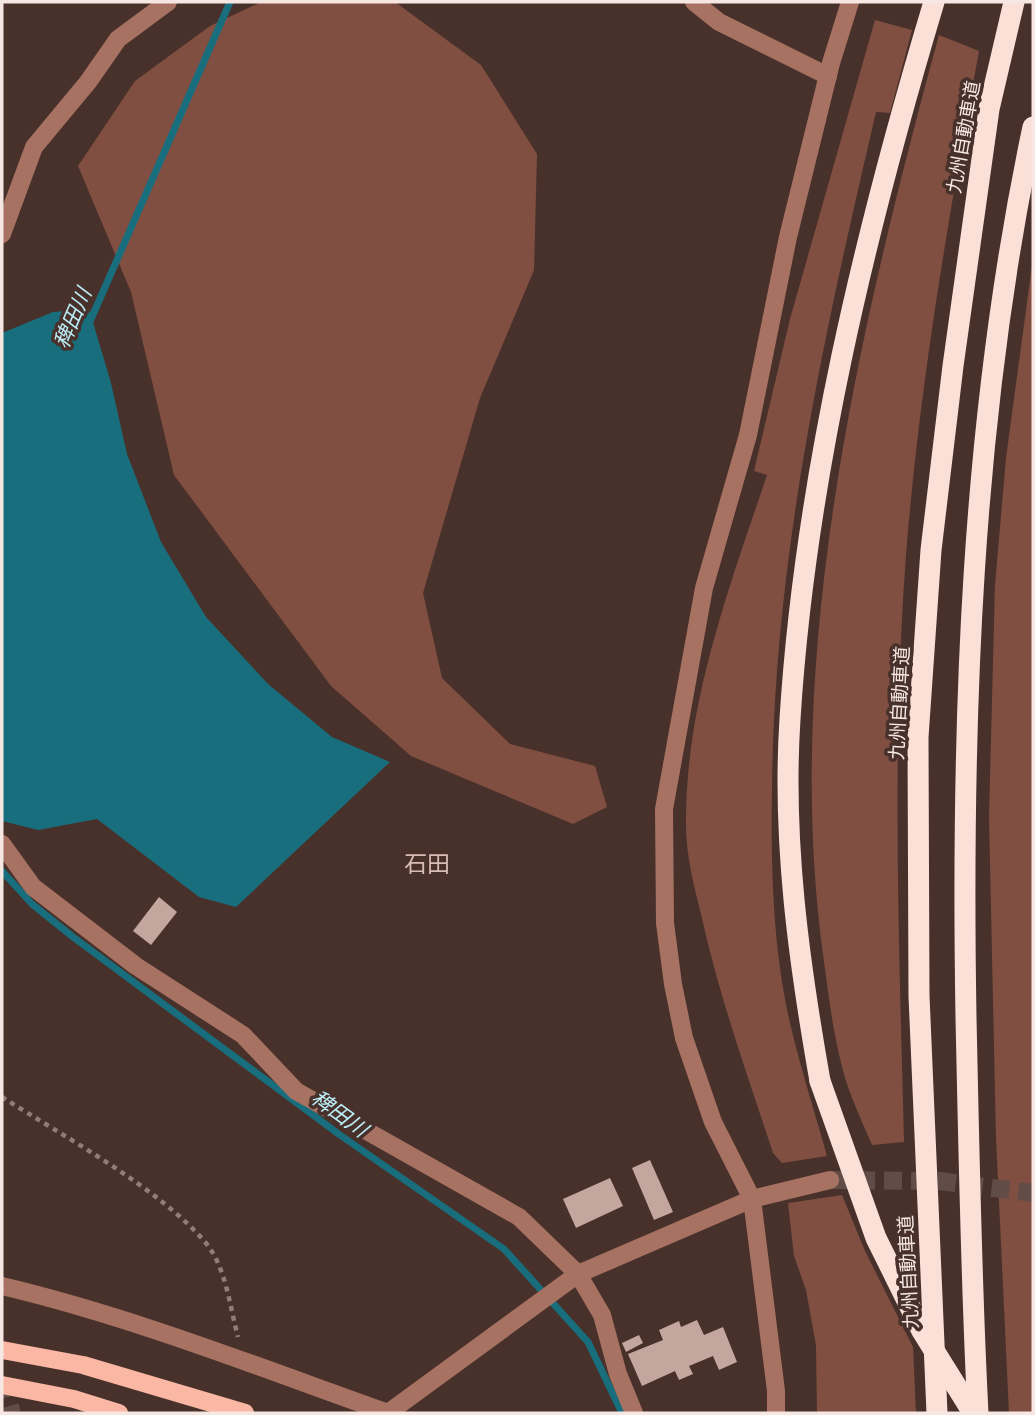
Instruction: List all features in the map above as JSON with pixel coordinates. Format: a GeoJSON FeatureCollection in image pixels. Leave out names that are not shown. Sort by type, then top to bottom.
{"type":"FeatureCollection","features":[{"type":"Feature","properties":{"kind":"highway"},"geometry":{"type":"LineString","coordinates":[[934,2],[853,300],[809,543],[790,720],[790,831],[800,968],[820,1081],[876,1238],[922,1331],[973,1413]]}},
{"type":"Feature","properties":{"kind":"highway","name":"九州自動車道"},"geometry":{"type":"LineString","coordinates":[[937,1413],[919,996],[918,737],[934,524],[968,245],[989,109],[1014,2]]}},
{"type":"Feature","properties":{"kind":"highway"},"geometry":{"type":"LineString","coordinates":[[978,1413],[969,1254],[964,895],[965,744],[975,554],[994,369],[1019,193],[1033,127]]}},
{"type":"Feature","properties":{"kind":"main road"},"geometry":{"type":"LineString","coordinates":[[2,1350],[83,1365],[245,1413]]}},
{"type":"Feature","properties":{"kind":"main road"},"geometry":{"type":"LineString","coordinates":[[2,1385],[74,1399],[118,1413]]}},
{"type":"Feature","properties":{"kind":"street"},"geometry":{"type":"LineString","coordinates":[[2,234],[34,147],[88,82],[118,39],[168,2]]}},
{"type":"Feature","properties":{"kind":"street"},"geometry":{"type":"LineString","coordinates":[[694,2],[719,22],[828,76]]}},
{"type":"Feature","properties":{"kind":"street"},"geometry":{"type":"LineString","coordinates":[[776,1413],[776,1391],[752,1199],[713,1122],[684,1038],[673,984],[665,923],[664,809],[704,588],[748,435],[788,237],[828,76],[850,2]]}},
{"type":"Feature","properties":{"kind":"street"},"geometry":{"type":"LineString","coordinates":[[2,844],[33,887],[136,966],[243,1035],[296,1091],[519,1217],[578,1274],[602,1315],[618,1374],[634,1413]]}},
{"type":"Feature","properties":{"kind":"street"},"geometry":{"type":"LineString","coordinates":[[2,1286],[45,1296],[245,1362],[388,1413],[578,1274],[752,1199],[830,1181]]}},
{"type":"Feature","properties":{"kind":"path"},"geometry":{"type":"LineString","coordinates":[[2,1097],[150,1192],[206,1243],[217,1262],[245,1362]]}},
{"type":"Feature","properties":{"kind":"shaded area"},"geometry":{"type":"Polygon","coordinates":[[[261,2],[395,2],[481,65],[537,154],[534,270],[480,398],[423,593],[442,678],[510,744],[595,766],[607,807],[573,824],[411,756],[331,686],[174,475],[131,292],[78,166],[135,81],[210,26],[261,2]]]}},
{"type":"Feature","properties":{"kind":"shaded area"},"geometry":{"type":"Polygon","coordinates":[[[875,20],[912,30],[890,113],[876,112],[838,279],[805,447],[792,532],[775,703],[772,859],[781,975],[789,1020],[827,1156],[782,1163],[773,1153],[708,945],[687,848],[688,780],[693,735],[712,647],[767,475],[754,471],[790,319],[875,20]]]}},
{"type":"Feature","properties":{"kind":"shaded area"},"geometry":{"type":"Polygon","coordinates":[[[939,35],[979,51],[937,296],[907,542],[898,767],[904,1142],[872,1145],[843,1071],[827,987],[813,840],[813,724],[821,607],[836,490],[857,374],[882,259],[939,35]]]}},
{"type":"Feature","properties":{"kind":"shaded area"},"geometry":{"type":"Polygon","coordinates":[[[1033,258],[1033,1413],[1009,1413],[996,1138],[989,817],[995,585],[1006,458],[1033,258]]]}},
{"type":"Feature","properties":{"kind":"shaded area"},"geometry":{"type":"Polygon","coordinates":[[[842,1195],[865,1251],[913,1347],[916,1413],[817,1413],[816,1345],[806,1290],[794,1256],[788,1203],[842,1195]]]}},
{"type":"Feature","properties":{"kind":"water"},"geometry":{"type":"Polygon","coordinates":[[[89,309],[111,383],[127,454],[161,542],[206,617],[268,684],[332,737],[390,762],[236,907],[199,897],[97,819],[38,830],[2,821],[2,333],[53,312],[89,309]]]}},
{"type":"Feature","properties":{"kind":"building"},"geometry":{"type":"Polygon","coordinates":[[[159,897],[177,912],[151,945],[133,931],[159,897]]]}},
{"type":"Feature","properties":{"kind":"building"},"geometry":{"type":"Polygon","coordinates":[[[650,1160],[673,1212],[654,1220],[632,1168],[650,1160]]]}},
{"type":"Feature","properties":{"kind":"building"},"geometry":{"type":"Polygon","coordinates":[[[610,1178],[623,1206],[576,1228],[563,1199],[610,1178]]]}},
{"type":"Feature","properties":{"kind":"building"},"geometry":{"type":"Polygon","coordinates":[[[697,1320],[704,1335],[723,1327],[737,1362],[719,1370],[713,1356],[689,1366],[693,1374],[679,1380],[675,1371],[642,1386],[628,1354],[663,1340],[659,1330],[679,1321],[681,1327],[697,1320]]]}},
{"type":"Feature","properties":{"kind":"building"},"geometry":{"type":"Polygon","coordinates":[[[639,1335],[643,1343],[626,1352],[622,1343],[639,1335]]]}},
{"type":"Feature","properties":{"kind":"waterway","name":"稗田川"},"geometry":{"type":"LineString","coordinates":[[88,326],[230,2]]}},
{"type":"Feature","properties":{"kind":"waterway","name":"稗田川"},"geometry":{"type":"LineString","coordinates":[[2,871],[32,904],[73,937],[340,1135],[504,1249],[588,1342],[622,1413]]}},
{"type":"Feature","properties":{"kind":"tunnel"},"geometry":{"type":"LineString","coordinates":[[830,1180],[939,1181],[1033,1193]]}},
{"type":"Feature","properties":{"kind":"tunnel"},"geometry":{"type":"LineString","coordinates":[[2,1380],[12,1413]]}},
{"type":"Feature","properties":{"kind":"district","name":"石田"},"geometry":{"type":"Point","coordinates":[427,863]}}]}
